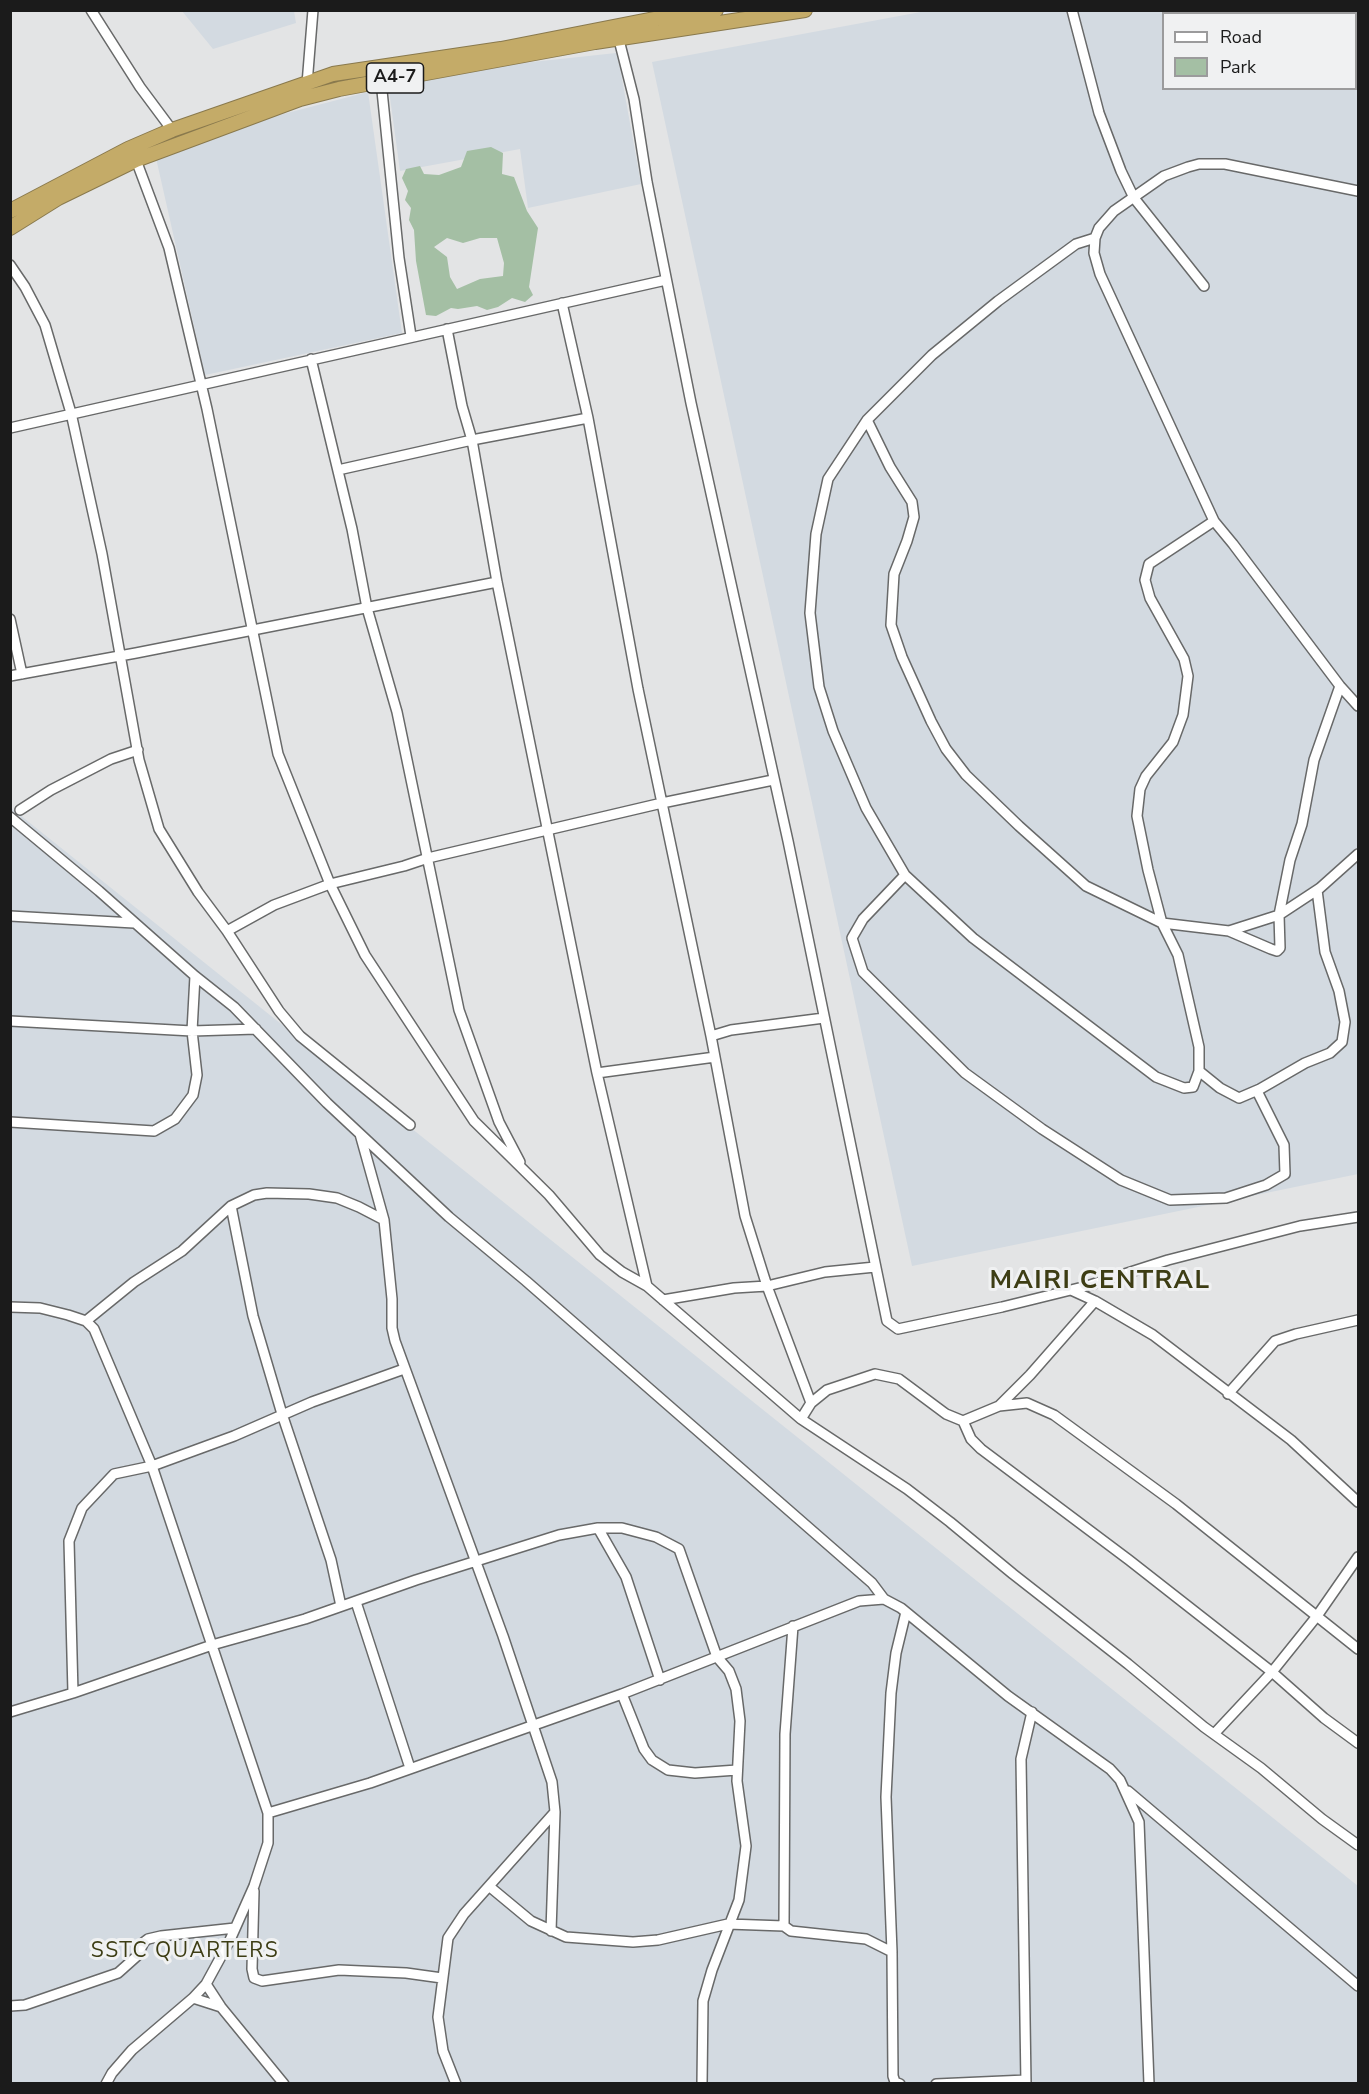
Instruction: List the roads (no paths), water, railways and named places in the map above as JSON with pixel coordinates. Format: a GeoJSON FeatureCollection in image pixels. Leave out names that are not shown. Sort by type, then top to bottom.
{"type":"FeatureCollection","features":[{"type":"Feature","properties":{"kind":"highway","name":"A4-7"},"geometry":{"type":"LineString","coordinates":[[10,228],[58,198],[136,160],[300,99],[381,81],[407,70],[501,49],[659,18],[716,10]]}},
{"type":"Feature","properties":{"kind":"highway","name":"A4-7"},"geometry":{"type":"LineString","coordinates":[[10,211],[128,149],[172,130],[333,74],[407,70],[620,40],[805,10]]}},
{"type":"Feature","properties":{"kind":"street"},"geometry":{"type":"LineString","coordinates":[[92,10],[140,87],[172,130]]}},
{"type":"Feature","properties":{"kind":"street"},"geometry":{"type":"LineString","coordinates":[[307,84],[312,10]]}},
{"type":"Feature","properties":{"kind":"street"},"geometry":{"type":"LineString","coordinates":[[1072,10],[1099,113],[1121,171],[1134,198],[1204,286]]}},
{"type":"Feature","properties":{"kind":"street"},"geometry":{"type":"LineString","coordinates":[[620,40],[634,99],[647,182],[691,403],[887,1321],[898,1329],[1002,1307],[1071,1290],[1168,1260],[1300,1226],[1359,1217]]}},
{"type":"Feature","properties":{"kind":"street"},"geometry":{"type":"LineString","coordinates":[[381,81],[397,237],[411,336]]}},
{"type":"Feature","properties":{"kind":"street"},"geometry":{"type":"LineString","coordinates":[[136,160],[169,248],[201,384],[278,754],[330,884],[365,956],[474,1121],[549,1195],[600,1255],[622,1272],[647,1286],[801,1419],[906,1489],[950,1522],[1214,1734],[1359,1845]]}},
{"type":"Feature","properties":{"kind":"street"},"geometry":{"type":"LineString","coordinates":[[1359,191],[1225,164],[1200,164],[1164,176],[1113,212],[1099,228],[1095,238],[1094,253],[1100,274],[1214,521],[1340,686],[1359,706]]}},
{"type":"Feature","properties":{"kind":"street"},"geometry":{"type":"LineString","coordinates":[[1095,238],[1076,244],[940,348],[867,420],[828,479],[816,534],[810,613],[819,687],[833,731],[866,808],[905,875],[973,938],[1156,1077],[1178,1086],[1193,1087],[1199,1071],[1199,1047],[1178,955],[1162,923],[1137,816],[1140,789],[1146,776],[1173,742],[1183,716],[1188,676],[1184,659],[1150,598],[1144,580],[1149,564],[1214,521]]}},
{"type":"Feature","properties":{"kind":"street"},"geometry":{"type":"LineString","coordinates":[[10,265],[25,287],[45,325],[71,413],[102,554],[138,750],[159,829],[198,892],[279,1011],[300,1036],[410,1125]]}},
{"type":"Feature","properties":{"kind":"street"},"geometry":{"type":"LineString","coordinates":[[10,428],[666,280]]}},
{"type":"Feature","properties":{"kind":"street"},"geometry":{"type":"LineString","coordinates":[[562,303],[588,418],[638,689],[711,1036],[745,1216],[767,1286],[811,1403]]}},
{"type":"Feature","properties":{"kind":"street"},"geometry":{"type":"LineString","coordinates":[[447,329],[462,406],[472,440],[497,582],[597,1073],[647,1286]]}},
{"type":"Feature","properties":{"kind":"street"},"geometry":{"type":"LineString","coordinates":[[310,359],[352,529],[367,608],[396,712],[459,1010],[498,1122],[525,1171]]}},
{"type":"Feature","properties":{"kind":"street"},"geometry":{"type":"LineString","coordinates":[[338,470],[472,440],[588,418]]}},
{"type":"Feature","properties":{"kind":"street"},"geometry":{"type":"LineString","coordinates":[[867,420],[890,467],[912,502],[914,517],[894,574],[891,625],[902,657],[946,749],[966,775],[1018,826],[1086,886],[1162,923],[1229,932],[1277,951],[1280,948],[1279,915],[1290,860],[1302,824],[1314,760],[1340,686]]}},
{"type":"Feature","properties":{"kind":"street"},"geometry":{"type":"LineString","coordinates":[[10,676],[497,582]]}},
{"type":"Feature","properties":{"kind":"street"},"geometry":{"type":"LineString","coordinates":[[10,619],[22,674]]}},
{"type":"Feature","properties":{"kind":"street"},"geometry":{"type":"LineString","coordinates":[[20,810],[51,790],[111,759],[138,750]]}},
{"type":"Feature","properties":{"kind":"street"},"geometry":{"type":"LineString","coordinates":[[227,932],[274,905],[330,884],[662,802],[773,780]]}},
{"type":"Feature","properties":{"kind":"street"},"geometry":{"type":"LineString","coordinates":[[10,816],[256,1029],[308,1083],[449,1217],[526,1281],[872,1583],[884,1599]]}},
{"type":"Feature","properties":{"kind":"street"},"geometry":{"type":"LineString","coordinates":[[1229,932],[1279,915],[1317,890],[1359,854]]}},
{"type":"Feature","properties":{"kind":"street"},"geometry":{"type":"LineString","coordinates":[[905,875],[863,919],[852,938],[862,972],[965,1073],[1042,1129],[1121,1180],[1170,1200],[1227,1198],[1266,1185],[1284,1174],[1284,1145],[1257,1091]]}},
{"type":"Feature","properties":{"kind":"street"},"geometry":{"type":"LineString","coordinates":[[1199,1071],[1220,1088],[1239,1098],[1257,1091],[1305,1063],[1330,1053],[1342,1042],[1345,1022],[1339,992],[1325,952],[1317,890]]}},
{"type":"Feature","properties":{"kind":"street"},"geometry":{"type":"LineString","coordinates":[[10,916],[134,923]]}},
{"type":"Feature","properties":{"kind":"street"},"geometry":{"type":"LineString","coordinates":[[10,1122],[154,1131],[175,1119],[193,1095],[197,1075],[192,1031],[195,976]]}},
{"type":"Feature","properties":{"kind":"street"},"geometry":{"type":"LineString","coordinates":[[711,1036],[731,1030],[824,1018]]}},
{"type":"Feature","properties":{"kind":"street"},"geometry":{"type":"LineString","coordinates":[[10,1021],[192,1031],[256,1029]]}},
{"type":"Feature","properties":{"kind":"street"},"geometry":{"type":"LineString","coordinates":[[597,1073],[715,1057]]}},
{"type":"Feature","properties":{"kind":"street"},"geometry":{"type":"LineString","coordinates":[[359,1132],[384,1220],[393,1299],[392,1328],[404,1369],[476,1561],[552,1782],[555,1812],[551,1931]]}},
{"type":"Feature","properties":{"kind":"street"},"geometry":{"type":"LineString","coordinates":[[86,1321],[134,1282],[182,1251],[231,1206],[254,1196],[267,1193],[309,1194],[337,1198],[384,1220]]}},
{"type":"Feature","properties":{"kind":"street"},"geometry":{"type":"LineString","coordinates":[[231,1206],[252,1316],[331,1560],[341,1606]]}},
{"type":"Feature","properties":{"kind":"street"},"geometry":{"type":"LineString","coordinates":[[663,1300],[734,1288],[767,1286],[825,1272],[874,1267]]}},
{"type":"Feature","properties":{"kind":"street"},"geometry":{"type":"LineString","coordinates":[[1071,1290],[1095,1301],[1153,1335],[1291,1440],[1359,1502]]}},
{"type":"Feature","properties":{"kind":"street"},"geometry":{"type":"LineString","coordinates":[[999,1406],[1030,1375],[1095,1301]]}},
{"type":"Feature","properties":{"kind":"street"},"geometry":{"type":"LineString","coordinates":[[10,1307],[40,1308],[86,1321],[94,1329],[152,1466],[268,1813],[268,1843],[254,1886],[206,1984],[132,2050],[112,2073],[106,2084]]}},
{"type":"Feature","properties":{"kind":"street"},"geometry":{"type":"LineString","coordinates":[[1228,1394],[1275,1341],[1359,1320]]}},
{"type":"Feature","properties":{"kind":"street"},"geometry":{"type":"LineString","coordinates":[[72,1693],[69,1541],[82,1508],[114,1474],[152,1466],[234,1436],[282,1414],[404,1369]]}},
{"type":"Feature","properties":{"kind":"street"},"geometry":{"type":"LineString","coordinates":[[801,1419],[811,1403],[827,1390],[875,1374],[899,1379],[946,1414],[963,1421],[971,1439],[981,1449],[1129,1560],[1272,1672],[1324,1718],[1359,1743]]}},
{"type":"Feature","properties":{"kind":"street"},"geometry":{"type":"LineString","coordinates":[[963,1421],[999,1406],[1027,1403],[1054,1415],[1176,1504],[1359,1649]]}},
{"type":"Feature","properties":{"kind":"street"},"geometry":{"type":"LineString","coordinates":[[598,1528],[626,1577],[660,1680]]}},
{"type":"Feature","properties":{"kind":"street"},"geometry":{"type":"LineString","coordinates":[[10,1712],[559,1535],[598,1528],[622,1528],[656,1537],[679,1549],[717,1657],[729,1671],[736,1689],[740,1721],[736,1781],[746,1846],[739,1900],[728,1924],[703,2001],[702,2084]]}},
{"type":"Feature","properties":{"kind":"street"},"geometry":{"type":"LineString","coordinates":[[1214,1734],[1272,1672],[1317,1616],[1359,1557]]}},
{"type":"Feature","properties":{"kind":"street"},"geometry":{"type":"LineString","coordinates":[[268,1813],[369,1784],[622,1694],[859,1600],[884,1599],[906,1612],[1008,1696],[1110,1769],[1126,1790],[1359,1986]]}},
{"type":"Feature","properties":{"kind":"street"},"geometry":{"type":"LineString","coordinates":[[356,1602],[410,1768]]}},
{"type":"Feature","properties":{"kind":"street"},"geometry":{"type":"LineString","coordinates":[[900,2084],[895,2082],[893,2076],[892,1952],[886,1785],[891,1693],[896,1653],[906,1612]]}},
{"type":"Feature","properties":{"kind":"street"},"geometry":{"type":"LineString","coordinates":[[784,1926],[785,1734],[793,1626]]}},
{"type":"Feature","properties":{"kind":"street"},"geometry":{"type":"LineString","coordinates":[[622,1694],[644,1749],[652,1760],[668,1770],[695,1773],[737,1770]]}},
{"type":"Feature","properties":{"kind":"street"},"geometry":{"type":"LineString","coordinates":[[936,2084],[1026,2082],[1021,1759],[1032,1712]]}},
{"type":"Feature","properties":{"kind":"street"},"geometry":{"type":"LineString","coordinates":[[1126,1790],[1139,1822],[1140,1832],[1149,2084]]}},
{"type":"Feature","properties":{"kind":"street"},"geometry":{"type":"LineString","coordinates":[[456,2084],[443,2051],[438,2017],[448,1938],[464,1914],[555,1812]]}},
{"type":"Feature","properties":{"kind":"street"},"geometry":{"type":"LineString","coordinates":[[254,1886],[252,1969],[254,1978],[262,1981],[339,1970],[406,1973],[442,1978]]}},
{"type":"Feature","properties":{"kind":"street"},"geometry":{"type":"LineString","coordinates":[[490,1887],[531,1921],[566,1937],[633,1942],[657,1940],[728,1924],[784,1926],[791,1931],[866,1940],[892,1952]]}},
{"type":"Feature","properties":{"kind":"street"},"geometry":{"type":"LineString","coordinates":[[10,2006],[25,2005],[118,1973],[137,1956],[148,1939],[235,1928]]}},
{"type":"Feature","properties":{"kind":"street"},"geometry":{"type":"LineString","coordinates":[[206,1984],[221,2007],[284,2084]]}},
{"type":"Feature","properties":{"kind":"street"},"geometry":{"type":"LineString","coordinates":[[193,1998],[221,2007]]}},
{"type":"Feature","properties":{"kind":"district","name":"MAIRI CENTRAL"},"geometry":{"type":"Point","coordinates":[1100,1282]}},
{"type":"Feature","properties":{"kind":"district","name":"SSTC QUARTERS"},"geometry":{"type":"Point","coordinates":[185,1952]}}]}
